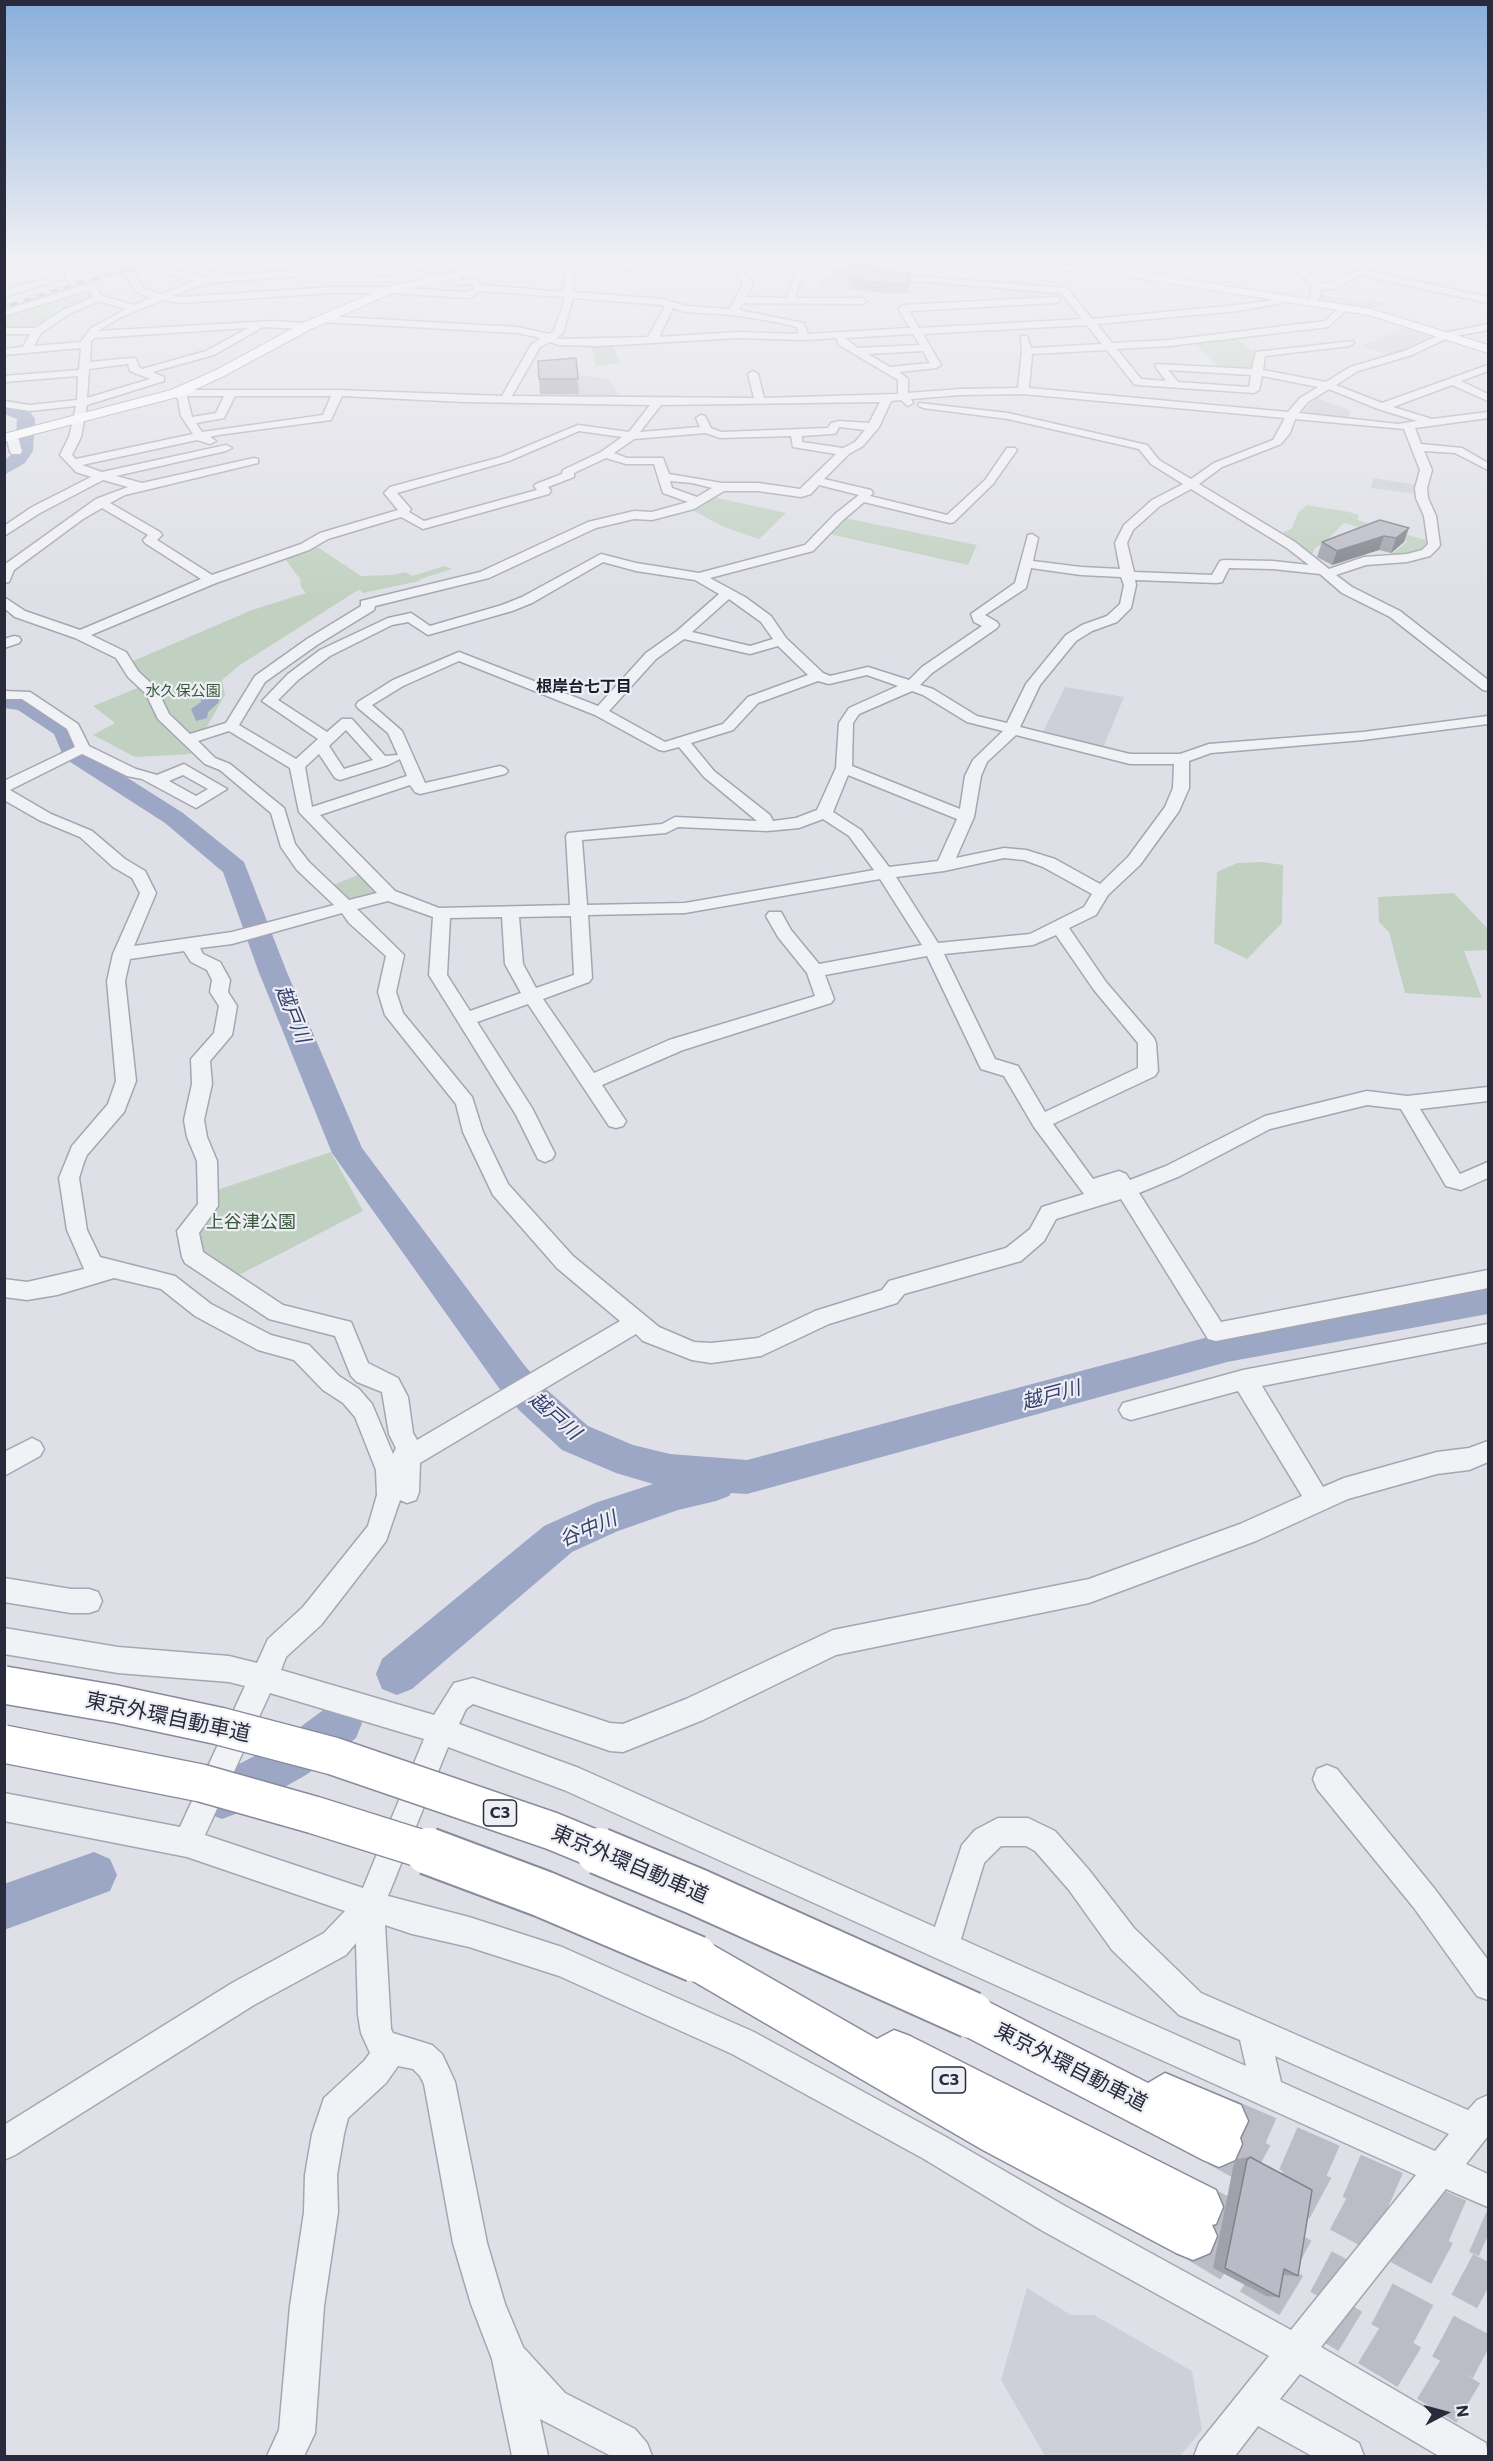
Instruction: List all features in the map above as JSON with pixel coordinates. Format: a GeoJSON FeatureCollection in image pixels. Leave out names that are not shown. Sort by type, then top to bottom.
{"type":"FeatureCollection","features":[{"type":"Feature","properties":{"kind":"highway","name":"東京外環自動車道"},"geometry":{"type":"LineString","coordinates":[[4,1685],[116,1704],[219,1726],[333,1756],[552,1831],[684,1886],[971,2015],[1222,2132]]}},
{"type":"Feature","properties":{"kind":"highway"},"geometry":{"type":"LineString","coordinates":[[4,1744],[201,1783],[420,1848],[543,1894],[696,1959],[997,2133],[1196,2221]]}},
{"type":"Feature","properties":{"kind":"main road"},"geometry":{"type":"LineString","coordinates":[[16,435],[176,393],[217,373]]}},
{"type":"Feature","properties":{"kind":"street"},"geometry":{"type":"LineString","coordinates":[[4,379],[53,373]]}},
{"type":"Feature","properties":{"kind":"street"},"geometry":{"type":"LineString","coordinates":[[83,373],[79,419],[75,437],[66,454],[80,470],[142,487]]}},
{"type":"Feature","properties":{"kind":"street"},"geometry":{"type":"LineString","coordinates":[[4,404],[30,408],[81,403],[160,379],[143,373]]}},
{"type":"Feature","properties":{"kind":"street"},"geometry":{"type":"LineString","coordinates":[[505,400],[520,373]]}},
{"type":"Feature","properties":{"kind":"street"},"geometry":{"type":"LineString","coordinates":[[893,373],[903,379],[903,396],[907,400],[1008,416],[1143,447],[1155,462],[1291,544],[1347,590],[1395,614],[1473,672],[1488,687]]}},
{"type":"Feature","properties":{"kind":"street"},"geometry":{"type":"LineString","coordinates":[[1023,391],[1025,373]]}},
{"type":"Feature","properties":{"kind":"street"},"geometry":{"type":"LineString","coordinates":[[1131,373],[1138,382],[1254,390],[1258,373]]}},
{"type":"Feature","properties":{"kind":"street"},"geometry":{"type":"LineString","coordinates":[[1165,373],[1174,384]]}},
{"type":"Feature","properties":{"kind":"street"},"geometry":{"type":"LineString","coordinates":[[1222,373],[1225,388]]}},
{"type":"Feature","properties":{"kind":"street"},"geometry":{"type":"LineString","coordinates":[[1262,373],[1327,385],[1382,407],[1437,423]]}},
{"type":"Feature","properties":{"kind":"street"},"geometry":{"type":"LineString","coordinates":[[944,866],[966,817],[973,776],[981,760],[1011,731],[1033,684],[1071,638],[1087,628],[1112,619],[1126,605],[1130,585],[1121,543],[1128,528],[1156,503],[1191,484],[1218,465],[1277,442],[1284,434],[1291,416],[1304,400],[1348,373]]}},
{"type":"Feature","properties":{"kind":"street"},"geometry":{"type":"LineString","coordinates":[[1382,407],[1475,373]]}},
{"type":"Feature","properties":{"kind":"street"},"geometry":{"type":"LineString","coordinates":[[753,374],[760,401]]}},
{"type":"Feature","properties":{"kind":"street"},"geometry":{"type":"LineString","coordinates":[[1452,381],[1488,398]]}},
{"type":"Feature","properties":{"kind":"street"},"geometry":{"type":"LineString","coordinates":[[1203,407],[1207,387]]}},
{"type":"Feature","properties":{"kind":"street"},"geometry":{"type":"LineString","coordinates":[[176,393],[338,393],[505,400],[694,402],[907,400],[960,392],[1023,391],[1409,427],[1488,415]]}},
{"type":"Feature","properties":{"kind":"street"},"geometry":{"type":"LineString","coordinates":[[4,579],[9,568],[100,502],[121,492],[254,461],[200,437],[189,421],[183,398],[176,393]]}},
{"type":"Feature","properties":{"kind":"street"},"geometry":{"type":"LineString","coordinates":[[189,421],[220,416],[231,393]]}},
{"type":"Feature","properties":{"kind":"street"},"geometry":{"type":"LineString","coordinates":[[74,464],[200,437],[327,418],[338,393]]}},
{"type":"Feature","properties":{"kind":"street"},"geometry":{"type":"LineString","coordinates":[[664,477],[692,480],[722,487],[801,493],[807,491],[844,452],[859,444],[873,427],[887,400]]}},
{"type":"Feature","properties":{"kind":"street"},"geometry":{"type":"LineString","coordinates":[[402,513],[423,525],[544,491],[540,486],[570,475],[567,472],[605,454],[633,435],[640,422],[658,402]]}},
{"type":"Feature","properties":{"kind":"street"},"geometry":{"type":"LineString","coordinates":[[694,402],[707,430]]}},
{"type":"Feature","properties":{"kind":"street"},"geometry":{"type":"LineString","coordinates":[[80,635],[211,580],[305,547],[324,536],[402,513],[405,508],[390,493],[394,489],[505,459],[578,428],[633,435],[707,430],[720,435],[832,431],[835,425],[839,424],[873,427]]}},
{"type":"Feature","properties":{"kind":"street"},"geometry":{"type":"LineString","coordinates":[[1027,564],[1126,574],[1216,579],[1224,564],[1273,565],[1325,572],[1364,561],[1407,558],[1426,552],[1434,545],[1434,532],[1422,498],[1421,488],[1426,470],[1409,427]]}},
{"type":"Feature","properties":{"kind":"street"},"geometry":{"type":"LineString","coordinates":[[796,433],[796,445],[844,452]]}},
{"type":"Feature","properties":{"kind":"street"},"geometry":{"type":"LineString","coordinates":[[16,435],[16,452]]}},
{"type":"Feature","properties":{"kind":"street"},"geometry":{"type":"LineString","coordinates":[[1417,447],[1458,450],[1488,467]]}},
{"type":"Feature","properties":{"kind":"street"},"geometry":{"type":"LineString","coordinates":[[4,532],[36,510],[101,476],[226,448]]}},
{"type":"Feature","properties":{"kind":"street"},"geometry":{"type":"LineString","coordinates":[[862,498],[950,519],[989,482],[1011,450]]}},
{"type":"Feature","properties":{"kind":"street"},"geometry":{"type":"LineString","coordinates":[[605,454],[626,461],[659,460],[667,490],[685,495],[696,502]]}},
{"type":"Feature","properties":{"kind":"street"},"geometry":{"type":"LineString","coordinates":[[699,577],[809,548],[839,517],[867,494],[817,480]]}},
{"type":"Feature","properties":{"kind":"street"},"geometry":{"type":"LineString","coordinates":[[188,740],[231,726],[260,679],[364,602],[484,575],[592,525],[634,515],[652,516],[696,502],[722,487]]}},
{"type":"Feature","properties":{"kind":"street"},"geometry":{"type":"LineString","coordinates":[[100,502],[156,535],[149,540],[211,580]]}},
{"type":"Feature","properties":{"kind":"street"},"geometry":{"type":"LineString","coordinates":[[467,1019],[583,978],[574,836],[666,828],[675,822],[767,826],[799,823],[824,813],[844,768],[846,723],[854,711],[911,686],[927,670],[992,625],[978,619],[978,614],[1021,585],[1032,538]]}},
{"type":"Feature","properties":{"kind":"street"},"geometry":{"type":"LineString","coordinates":[[405,755],[340,775],[325,742],[269,700],[293,677],[326,652],[384,624],[411,617],[428,631],[507,608],[527,600],[601,558],[655,571],[699,577],[728,593],[766,619],[781,641],[818,676],[829,680],[868,671],[928,692],[972,719],[1011,731],[1130,759],[1182,759],[1209,749],[1363,736],[1488,720]]}},
{"type":"Feature","properties":{"kind":"street"},"geometry":{"type":"LineString","coordinates":[[600,712],[651,656],[682,634],[728,593]]}},
{"type":"Feature","properties":{"kind":"street"},"geometry":{"type":"LineString","coordinates":[[4,601],[20,614],[80,635],[121,655],[133,674],[152,692],[163,716],[210,761],[225,767],[278,811],[287,844],[303,866],[395,956],[387,992],[394,1015],[465,1102],[473,1132],[500,1189],[565,1262],[651,1334],[692,1351],[711,1353],[761,1347],[823,1317],[889,1297],[897,1287],[1013,1255],[1037,1235],[1048,1213],[1126,1189],[1173,1171],[1265,1123],[1367,1098],[1407,1103],[1488,1094]]}},
{"type":"Feature","properties":{"kind":"street"},"geometry":{"type":"LineString","coordinates":[[364,602],[384,624]]}},
{"type":"Feature","properties":{"kind":"street"},"geometry":{"type":"LineString","coordinates":[[682,634],[750,650],[781,641]]}},
{"type":"Feature","properties":{"kind":"street"},"geometry":{"type":"LineString","coordinates":[[4,636],[14,640],[4,644]]}},
{"type":"Feature","properties":{"kind":"street"},"geometry":{"type":"LineString","coordinates":[[500,771],[420,789],[395,731],[363,705],[398,683],[459,656],[600,712],[664,747],[728,727],[753,700],[818,676]]}},
{"type":"Feature","properties":{"kind":"street"},"geometry":{"type":"LineString","coordinates":[[1473,672],[1488,668]]}},
{"type":"Feature","properties":{"kind":"street"},"geometry":{"type":"LineString","coordinates":[[4,695],[25,695],[73,727],[75,752]]}},
{"type":"Feature","properties":{"kind":"street"},"geometry":{"type":"LineString","coordinates":[[297,766],[347,722],[383,762]]}},
{"type":"Feature","properties":{"kind":"street"},"geometry":{"type":"LineString","coordinates":[[1472,723],[1488,732]]}},
{"type":"Feature","properties":{"kind":"street"},"geometry":{"type":"LineString","coordinates":[[231,726],[297,766],[305,809],[389,895],[442,913],[685,908],[885,873],[979,860],[1004,853],[1016,853],[1049,863],[1102,892]]}},
{"type":"Feature","properties":{"kind":"street"},"geometry":{"type":"LineString","coordinates":[[682,742],[709,774],[764,818],[767,826]]}},
{"type":"Feature","properties":{"kind":"street"},"geometry":{"type":"LineString","coordinates":[[4,788],[75,752],[132,773],[146,775],[157,781]]}},
{"type":"Feature","properties":{"kind":"street"},"geometry":{"type":"LineString","coordinates":[[815,971],[933,950],[1033,939],[1090,911],[1102,892],[1134,861],[1173,808],[1181,788],[1182,759]]}},
{"type":"Feature","properties":{"kind":"street"},"geometry":{"type":"LineString","coordinates":[[844,768],[966,817]]}},
{"type":"Feature","properties":{"kind":"street"},"geometry":{"type":"LineString","coordinates":[[309,813],[415,778]]}},
{"type":"Feature","properties":{"kind":"street"},"geometry":{"type":"LineString","coordinates":[[4,793],[45,817],[86,834],[119,863],[139,875],[148,892],[122,954],[116,981],[126,1081],[117,1107],[79,1151],[69,1178],[77,1230],[92,1264],[167,1282],[203,1310],[266,1343],[301,1352],[331,1383],[351,1396],[364,1411],[388,1470],[389,1495],[377,1533],[312,1616],[277,1648],[187,1843]]}},
{"type":"Feature","properties":{"kind":"street"},"geometry":{"type":"LineString","coordinates":[[824,813],[855,832],[885,873],[933,950],[988,1064],[1011,1071],[1041,1122],[1088,1188],[1119,1179],[1215,1332],[1488,1279]]}},
{"type":"Feature","properties":{"kind":"street"},"geometry":{"type":"LineString","coordinates":[[122,954],[248,934],[389,895]]}},
{"type":"Feature","properties":{"kind":"street"},"geometry":{"type":"LineString","coordinates":[[510,912],[513,964],[616,1121]]}},
{"type":"Feature","properties":{"kind":"street"},"geometry":{"type":"LineString","coordinates":[[442,913],[438,975],[525,1113],[545,1154]]}},
{"type":"Feature","properties":{"kind":"street"},"geometry":{"type":"LineString","coordinates":[[590,1082],[676,1045],[825,999],[815,971],[784,933],[775,916]]}},
{"type":"Feature","properties":{"kind":"street"},"geometry":{"type":"LineString","coordinates":[[1041,1122],[1148,1071],[1147,1043],[1100,986],[1059,927]]}},
{"type":"Feature","properties":{"kind":"street"},"geometry":{"type":"LineString","coordinates":[[189,945],[197,958],[214,966],[221,980],[219,992],[228,1006],[223,1035],[200,1059],[202,1084],[194,1120],[197,1137],[207,1161],[208,1206],[188,1231],[193,1257],[277,1313],[344,1329],[359,1370],[364,1375],[381,1379],[390,1385],[396,1397],[401,1434],[408,1447],[407,1492]]}},
{"type":"Feature","properties":{"kind":"street"},"geometry":{"type":"LineString","coordinates":[[1407,1103],[1453,1180],[1461,1182],[1488,1170]]}},
{"type":"Feature","properties":{"kind":"street"},"geometry":{"type":"LineString","coordinates":[[4,1288],[27,1291],[57,1286],[116,1269]]}},
{"type":"Feature","properties":{"kind":"street"},"geometry":{"type":"LineString","coordinates":[[388,1470],[638,1322]]}},
{"type":"Feature","properties":{"kind":"street"},"geometry":{"type":"LineString","coordinates":[[1131,1410],[1243,1380],[1488,1333]]}},
{"type":"Feature","properties":{"kind":"street"},"geometry":{"type":"LineString","coordinates":[[1243,1380],[1255,1395],[1317,1500]]}},
{"type":"Feature","properties":{"kind":"street"},"geometry":{"type":"LineString","coordinates":[[4,1465],[32,1449]]}},
{"type":"Feature","properties":{"kind":"street"},"geometry":{"type":"LineString","coordinates":[[4,2145],[243,1994],[335,1944],[370,1905],[441,1731],[463,1692],[472,1691],[610,1737],[628,1736],[693,1710],[833,1643],[1089,1592],[1247,1533],[1344,1489],[1437,1463],[1469,1460],[1488,1452]]}},
{"type":"Feature","properties":{"kind":"street"},"geometry":{"type":"LineString","coordinates":[[4,1590],[71,1601],[89,1601]]}},
{"type":"Feature","properties":{"kind":"street"},"geometry":{"type":"LineString","coordinates":[[4,1641],[117,1659],[229,1669],[441,1731],[569,1778],[1488,2191]]}},
{"type":"Feature","properties":{"kind":"street"},"geometry":{"type":"LineString","coordinates":[[1327,1779],[1424,1898],[1488,1985]]}},
{"type":"Feature","properties":{"kind":"street"},"geometry":{"type":"LineString","coordinates":[[4,1807],[187,1843],[412,1919],[469,1932],[562,1962],[743,2043],[936,2148],[1053,2218],[1296,2352],[1470,2456]]}},
{"type":"Feature","properties":{"kind":"street"},"geometry":{"type":"LineString","coordinates":[[944,1946],[972,1855],[985,1840],[998,1832],[1028,1832],[1045,1841],[1123,1939],[1190,2004],[1481,2120],[1212,2457]]}},
{"type":"Feature","properties":{"kind":"street"},"geometry":{"type":"LineString","coordinates":[[370,1905],[373,2015],[376,2033],[383,2046],[421,2055],[431,2065],[439,2082],[470,2244],[488,2304],[510,2359],[530,2457]]}},
{"type":"Feature","properties":{"kind":"street"},"geometry":{"type":"LineString","coordinates":[[1253,2030],[1267,2090]]}},
{"type":"Feature","properties":{"kind":"street"},"geometry":{"type":"LineString","coordinates":[[285,2457],[297,2433],[307,2306],[321,2212],[321,2175],[328,2133],[335,2109],[375,2072],[391,2049]]}},
{"type":"Feature","properties":{"kind":"street"},"geometry":{"type":"LineString","coordinates":[[510,2359],[552,2406],[622,2442],[634,2457]]}},
{"type":"Feature","properties":{"kind":"street"},"geometry":{"type":"LineString","coordinates":[[1254,2404],[1346,2457]]}},
{"type":"Feature","properties":{"kind":"shaded area"},"geometry":{"type":"Polygon","coordinates":[[[553,373],[580,373],[581,375],[608,379],[617,390],[617,399],[541,398],[540,376],[553,373]]]}},
{"type":"Feature","properties":{"kind":"shaded area"},"geometry":{"type":"Polygon","coordinates":[[[1317,398],[1350,410],[1350,420],[1302,413],[1317,398]]]}},
{"type":"Feature","properties":{"kind":"shaded area"},"geometry":{"type":"Polygon","coordinates":[[[1373,478],[1417,485],[1416,494],[1371,488],[1373,478]]]}},
{"type":"Feature","properties":{"kind":"shaded area"},"geometry":{"type":"Polygon","coordinates":[[[1065,687],[1124,697],[1103,748],[1042,734],[1065,687]]]}},
{"type":"Feature","properties":{"kind":"shaded area"},"geometry":{"type":"Polygon","coordinates":[[[1027,2288],[1071,2315],[1094,2315],[1192,2371],[1202,2430],[1180,2456],[1045,2456],[1001,2380],[1027,2288]]]}},
{"type":"Feature","properties":{"kind":"green space"},"geometry":{"type":"Polygon","coordinates":[[[713,497],[786,513],[759,539],[724,527],[690,509],[713,497]]]}},
{"type":"Feature","properties":{"kind":"green space"},"geometry":{"type":"Polygon","coordinates":[[[1307,505],[1349,512],[1359,515],[1357,520],[1429,541],[1420,551],[1395,556],[1391,554],[1407,542],[1344,523],[1325,542],[1314,549],[1313,553],[1309,553],[1283,533],[1292,528],[1298,513],[1307,505]]]}},
{"type":"Feature","properties":{"kind":"green space"},"geometry":{"type":"Polygon","coordinates":[[[844,518],[977,545],[968,565],[829,534],[844,518]]]}},
{"type":"Feature","properties":{"kind":"green space","name":"水久保公園"},"geometry":{"type":"Polygon","coordinates":[[[313,544],[361,576],[406,572],[412,576],[445,566],[452,569],[419,581],[363,593],[360,590],[355,592],[240,665],[222,680],[225,695],[205,730],[195,734],[174,735],[192,754],[135,757],[93,735],[115,723],[93,706],[145,685],[126,664],[252,610],[306,593],[301,587],[300,579],[283,556],[313,544]]]}},
{"type":"Feature","properties":{"kind":"green space"},"geometry":{"type":"Polygon","coordinates":[[[1262,862],[1283,865],[1282,923],[1247,959],[1214,943],[1217,872],[1237,863],[1262,862]]]}},
{"type":"Feature","properties":{"kind":"green space"},"geometry":{"type":"Polygon","coordinates":[[[363,873],[383,895],[351,904],[333,885],[363,873]]]}},
{"type":"Feature","properties":{"kind":"green space"},"geometry":{"type":"Polygon","coordinates":[[[1454,893],[1488,929],[1488,950],[1464,951],[1482,998],[1405,993],[1389,932],[1379,922],[1378,897],[1454,893]]]}},
{"type":"Feature","properties":{"kind":"green space","name":"上谷津公園"},"geometry":{"type":"Polygon","coordinates":[[[331,1152],[363,1211],[239,1275],[202,1261],[195,1229],[211,1192],[331,1152]]]}},
{"type":"Feature","properties":{"kind":"water"},"geometry":{"type":"Polygon","coordinates":[[[208,693],[220,698],[218,703],[208,712],[207,718],[196,721],[191,709],[201,702],[201,694],[208,693]]]}},
{"type":"Feature","properties":{"kind":"building"},"geometry":{"type":"Polygon","coordinates":[[[539,373],[577,373],[578,379],[539,379],[539,373]]]}},
{"type":"Feature","properties":{"kind":"building"},"geometry":{"type":"Polygon","coordinates":[[[1380,520],[1409,528],[1396,538],[1384,536],[1337,551],[1322,542],[1380,520]]]}},
{"type":"Feature","properties":{"kind":"building"},"geometry":{"type":"Polygon","coordinates":[[[1250,2157],[1312,2190],[1298,2276],[1284,2269],[1279,2297],[1225,2268],[1247,2160],[1250,2157]]]}},
{"type":"Feature","properties":{"kind":"waterway","name":"越戸川"},"geometry":{"type":"LineString","coordinates":[[4,409],[23,414],[26,419],[24,451],[19,459],[4,470]]}},
{"type":"Feature","properties":{"kind":"waterway","name":"越戸川"},"geometry":{"type":"LineString","coordinates":[[4,701],[25,704],[64,731],[72,753],[174,818],[235,868],[272,970],[348,1153],[512,1377],[533,1400],[575,1438],[629,1461],[670,1471],[747,1477],[1227,1347],[1488,1300]]}},
{"type":"Feature","properties":{"kind":"waterway","name":"谷中川"},"geometry":{"type":"LineString","coordinates":[[397,1674],[558,1539],[609,1516],[678,1493],[716,1484]]}},
{"type":"Feature","properties":{"kind":"waterway","name":"谷中川"},"geometry":{"type":"LineString","coordinates":[[222,1797],[291,1760],[341,1723]]}},
{"type":"Feature","properties":{"kind":"waterway","name":"谷中川"},"geometry":{"type":"LineString","coordinates":[[4,1907],[94,1875]]}},
{"type":"Feature","properties":{"kind":"tunnel"},"geometry":{"type":"LineString","coordinates":[[1225,2121],[1488,2235]]}},
{"type":"Feature","properties":{"kind":"tunnel"},"geometry":{"type":"LineString","coordinates":[[1219,2144],[1488,2288]]}},
{"type":"Feature","properties":{"kind":"tunnel"},"geometry":{"type":"LineString","coordinates":[[1199,2207],[1488,2360]]}},
{"type":"Feature","properties":{"kind":"tunnel"},"geometry":{"type":"LineString","coordinates":[[1193,2236],[1488,2415]]}},
{"type":"Feature","properties":{"kind":"district","name":"根岸台七丁目"},"geometry":{"type":"Point","coordinates":[584,687]}}]}
